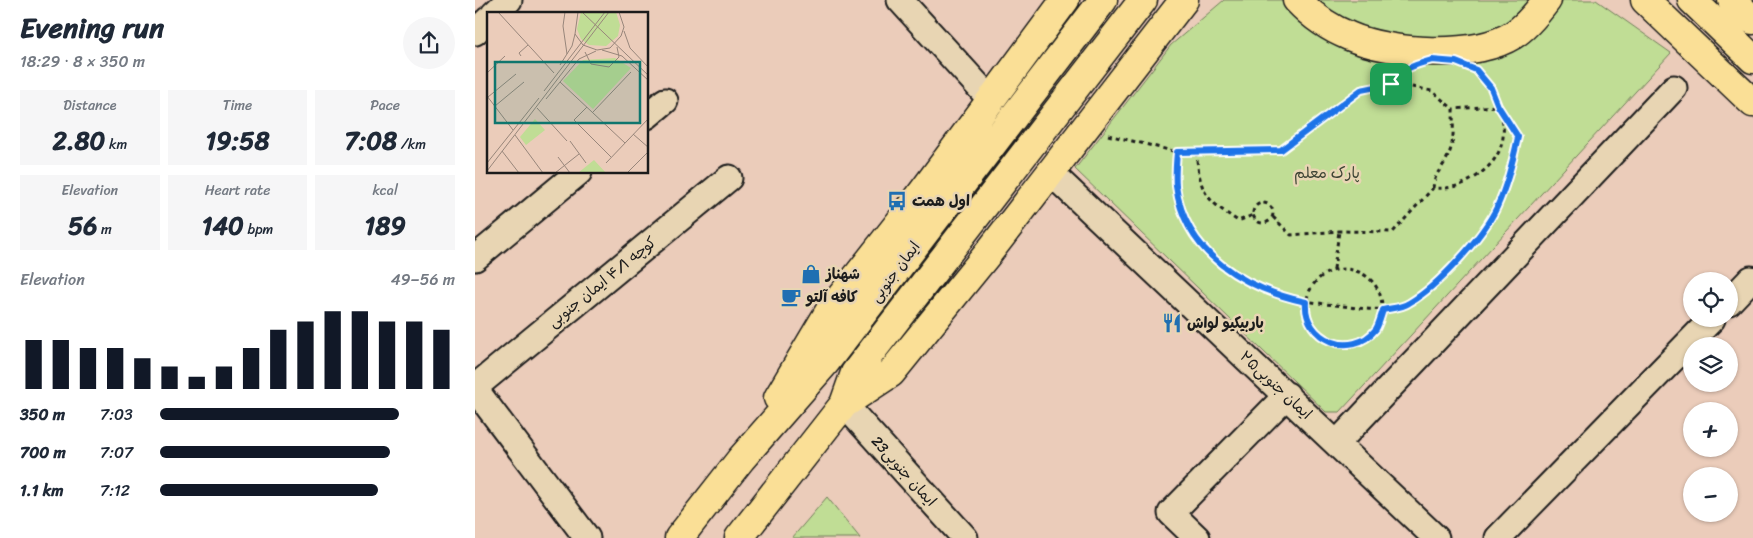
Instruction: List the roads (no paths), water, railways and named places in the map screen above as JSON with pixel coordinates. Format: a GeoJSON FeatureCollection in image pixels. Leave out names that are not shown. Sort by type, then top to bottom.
{"type":"FeatureCollection","features":[{"type":"Feature","properties":{"kind":"main road"},"geometry":{"type":"LineString","coordinates":[[741,459],[829,312],[992,101],[1065,0]]}},
{"type":"Feature","properties":{"kind":"main road","name":"ایمان جنوبی"},"geometry":{"type":"LineString","coordinates":[[679,538],[741,459],[825,363],[1103,0]]}},
{"type":"Feature","properties":{"kind":"main road"},"geometry":{"type":"LineString","coordinates":[[844,404],[891,373],[986,256],[1184,0]]}},
{"type":"Feature","properties":{"kind":"main road"},"geometry":{"type":"LineString","coordinates":[[1297,0],[1318,20],[1350,37],[1384,47],[1434,50],[1478,48],[1512,35],[1539,11],[1547,0]]}},
{"type":"Feature","properties":{"kind":"main road"},"geometry":{"type":"LineString","coordinates":[[1645,0],[1753,103]]}},
{"type":"Feature","properties":{"kind":"main road"},"geometry":{"type":"LineString","coordinates":[[1692,0],[1753,59]]}},
{"type":"Feature","properties":{"kind":"main road"},"geometry":{"type":"LineString","coordinates":[[1732,0],[1753,20]]}},
{"type":"Feature","properties":{"kind":"main road","name":"ایمان جنوبی"},"geometry":{"type":"LineString","coordinates":[[739,538],[844,404],[855,373],[1136,9]]}},
{"type":"Feature","properties":{"kind":"street"},"geometry":{"type":"LineString","coordinates":[[496,12],[509,0]]}},
{"type":"Feature","properties":{"kind":"street"},"geometry":{"type":"LineString","coordinates":[[900,0],[992,101]]}},
{"type":"Feature","properties":{"kind":"street"},"geometry":{"type":"LineString","coordinates":[[475,32],[487,21]]}},
{"type":"Feature","properties":{"kind":"street"},"geometry":{"type":"LineString","coordinates":[[1337,443],[1673,88]]}},
{"type":"Feature","properties":{"kind":"street","name":"ایمان جنوبی۲۵"},"geometry":{"type":"LineString","coordinates":[[1050,172],[1436,538]]}},
{"type":"Feature","properties":{"kind":"street"},"geometry":{"type":"LineString","coordinates":[[475,258],[577,174]]}},
{"type":"Feature","properties":{"kind":"street","name":"کوچه ۴/۱ ایمان جنوبی"},"geometry":{"type":"LineString","coordinates":[[475,388],[729,178]]}},
{"type":"Feature","properties":{"kind":"street"},"geometry":{"type":"LineString","coordinates":[[1738,292],[1751,278]]}},
{"type":"Feature","properties":{"kind":"street"},"geometry":{"type":"LineString","coordinates":[[1498,538],[1704,327]]}},
{"type":"Feature","properties":{"kind":"street"},"geometry":{"type":"LineString","coordinates":[[475,388],[587,538]]}},
{"type":"Feature","properties":{"kind":"street"},"geometry":{"type":"LineString","coordinates":[[1197,538],[1171,513],[1287,395]]}},
{"type":"Feature","properties":{"kind":"street","name":"23ایمان جنوبی"},"geometry":{"type":"LineString","coordinates":[[844,404],[965,538]]}},
{"type":"Feature","properties":{"kind":"place","name":"اول همت"},"geometry":{"type":"Point","coordinates":[897,201]}},
{"type":"Feature","properties":{"kind":"place","name":"شهناز"},"geometry":{"type":"Point","coordinates":[811,274]}},
{"type":"Feature","properties":{"kind":"place","name":"کافه آلتو"},"geometry":{"type":"Point","coordinates":[791,297]}},
{"type":"Feature","properties":{"kind":"place","name":"باربیکیو لواش"},"geometry":{"type":"Point","coordinates":[1172,323]}},
{"type":"Feature","properties":{"kind":"park label","name":"پارک معلم"},"geometry":{"type":"Point","coordinates":[1327,173]}}]}
